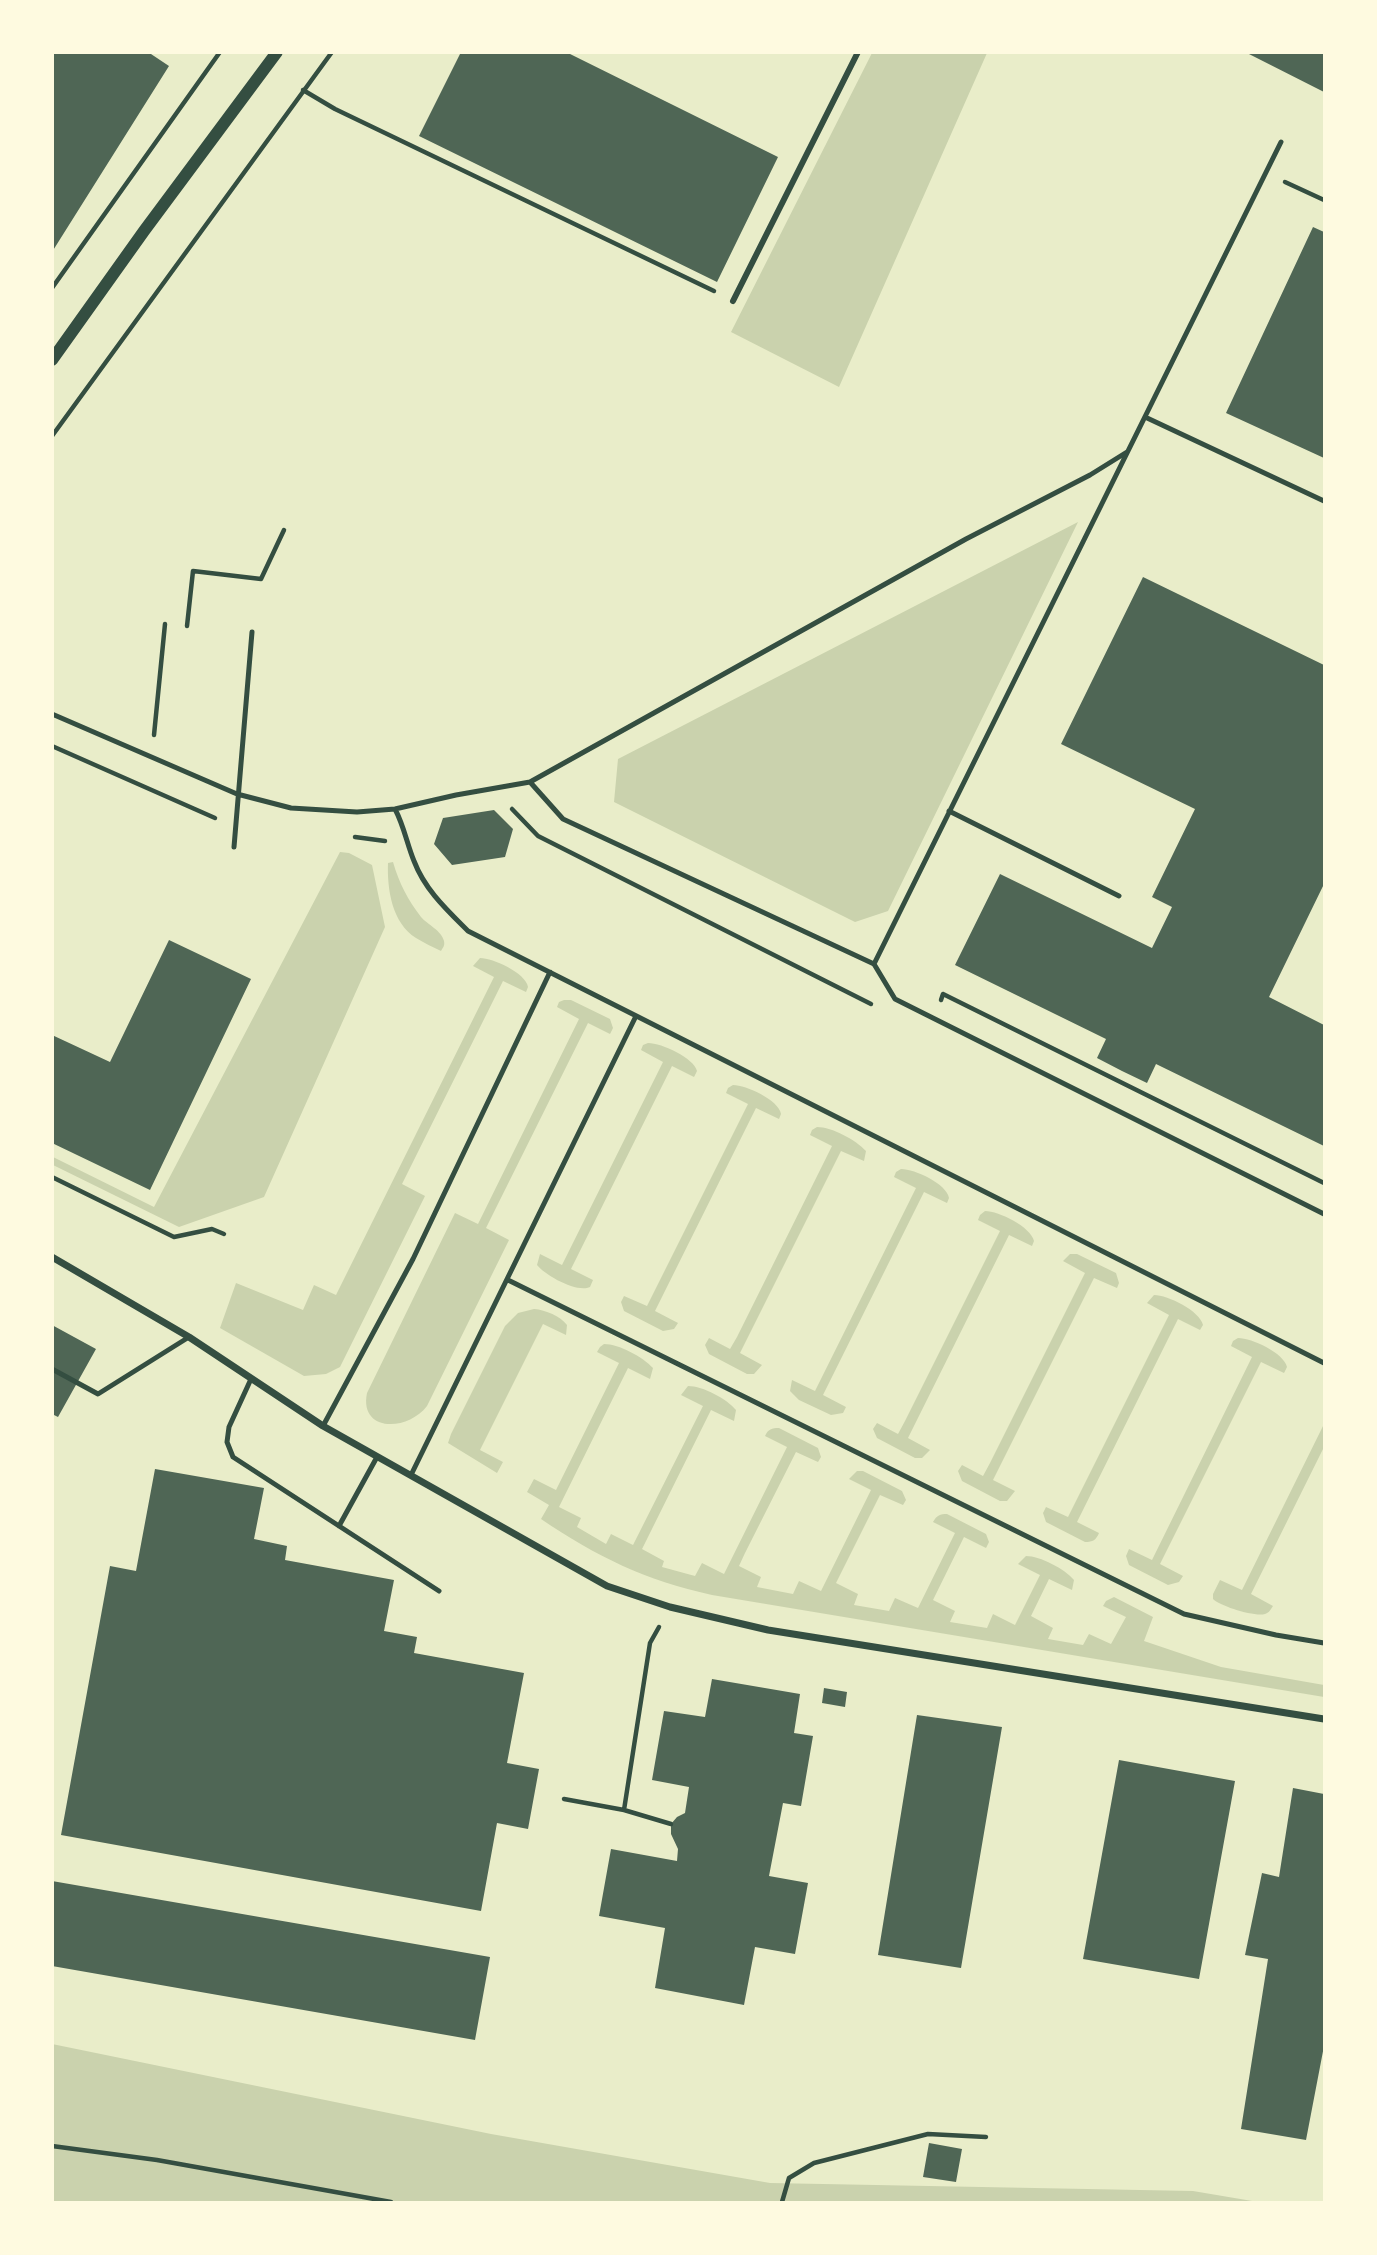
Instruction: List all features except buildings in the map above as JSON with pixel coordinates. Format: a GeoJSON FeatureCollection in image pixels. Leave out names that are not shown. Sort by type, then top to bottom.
{"type":"FeatureCollection","features":[{"type":"Feature","properties":{"kind":"street"},"geometry":{"type":"LineString","coordinates":[[52,360],[151,220],[277,52]]}},
{"type":"Feature","properties":{"kind":"street"},"geometry":{"type":"LineString","coordinates":[[733,301],[858,52]]}},
{"type":"Feature","properties":{"kind":"street"},"geometry":{"type":"LineString","coordinates":[[52,1258],[189,1337],[323,1426],[607,1586],[670,1608],[768,1630],[1325,1719]]}},
{"type":"Feature","properties":{"kind":"lane"},"geometry":{"type":"LineString","coordinates":[[874,964],[1280,142]]}},
{"type":"Feature","properties":{"kind":"lane"},"geometry":{"type":"LineString","coordinates":[[1145,417],[1325,501]]}},
{"type":"Feature","properties":{"kind":"lane"},"geometry":{"type":"LineString","coordinates":[[52,714],[237,794],[291,808],[357,812],[395,809],[530,782],[966,540],[1090,475],[1127,452]]}},
{"type":"Feature","properties":{"kind":"lane"},"geometry":{"type":"LineString","coordinates":[[234,847],[252,632]]}},
{"type":"Feature","properties":{"kind":"lane"},"geometry":{"type":"LineString","coordinates":[[530,782],[563,819],[874,964],[895,999],[1325,1214]]}},
{"type":"Feature","properties":{"kind":"lane"},"geometry":{"type":"LineString","coordinates":[[395,809],[415,863],[436,901],[468,931],[1325,1363]]}},
{"type":"Feature","properties":{"kind":"lane"},"geometry":{"type":"LineString","coordinates":[[949,811],[1119,896]]}},
{"type":"Feature","properties":{"kind":"lane"},"geometry":{"type":"LineString","coordinates":[[323,1426],[413,1259],[550,972]]}},
{"type":"Feature","properties":{"kind":"lane"},"geometry":{"type":"LineString","coordinates":[[411,1475],[636,1016]]}},
{"type":"Feature","properties":{"kind":"lane"},"geometry":{"type":"LineString","coordinates":[[508,1280],[1184,1614],[1325,1643]]}},
{"type":"Feature","properties":{"kind":"lane"},"geometry":{"type":"LineString","coordinates":[[52,1369],[98,1394],[189,1337]]}},
{"type":"Feature","properties":{"kind":"lane"},"geometry":{"type":"LineString","coordinates":[[251,1380],[229,1427],[227,1442],[233,1457],[439,1591]]}},
{"type":"Feature","properties":{"kind":"lane"},"geometry":{"type":"LineString","coordinates":[[339,1526],[377,1457]]}},
{"type":"Feature","properties":{"kind":"path"},"geometry":{"type":"LineString","coordinates":[[52,288],[220,52]]}},
{"type":"Feature","properties":{"kind":"path"},"geometry":{"type":"LineString","coordinates":[[52,436],[332,52]]}},
{"type":"Feature","properties":{"kind":"path"},"geometry":{"type":"LineString","coordinates":[[303,90],[347,115],[733,301]]}},
{"type":"Feature","properties":{"kind":"path"},"geometry":{"type":"LineString","coordinates":[[1266,173],[1325,200]]}},
{"type":"Feature","properties":{"kind":"path"},"geometry":{"type":"LineString","coordinates":[[187,626],[193,571],[261,579],[284,530]]}},
{"type":"Feature","properties":{"kind":"path"},"geometry":{"type":"LineString","coordinates":[[139,785],[151,757],[164,624]]}},
{"type":"Feature","properties":{"kind":"path"},"geometry":{"type":"LineString","coordinates":[[52,1177],[174,1237],[212,1229],[224,1234]]}},
{"type":"Feature","properties":{"kind":"path"},"geometry":{"type":"LineString","coordinates":[[624,1810],[650,1643],[670,1608]]}},
{"type":"Feature","properties":{"kind":"path"},"geometry":{"type":"LineString","coordinates":[[564,1800],[624,1810],[671,1824]]}},
{"type":"Feature","properties":{"kind":"path"},"geometry":{"type":"LineString","coordinates":[[782,2203],[789,2178],[814,2163],[928,2134],[986,2137]]}},
{"type":"Feature","properties":{"kind":"path"},"geometry":{"type":"LineString","coordinates":[[52,2146],[157,2160],[391,2203]]}},
{"type":"Feature","properties":{"kind":"green space"},"geometry":{"type":"Polygon","coordinates":[[[872,53],[987,53],[839,387],[731,332],[872,53]]]}},
{"type":"Feature","properties":{"kind":"green space"},"geometry":{"type":"Polygon","coordinates":[[[1078,522],[888,911],[855,922],[614,802],[618,759],[1078,522]]]}},
{"type":"Feature","properties":{"kind":"green space"},"geometry":{"type":"Polygon","coordinates":[[[340,852],[349,853],[372,865],[385,927],[264,1197],[179,1227],[53,1165],[53,1157],[154,1207],[340,852]]]}},
{"type":"Feature","properties":{"kind":"green space"},"geometry":{"type":"Polygon","coordinates":[[[393,862],[412,904],[421,917],[443,937],[441,951],[408,932],[396,915],[389,884],[388,863],[393,862]]]}},
{"type":"Feature","properties":{"kind":"green space"},"geometry":{"type":"Polygon","coordinates":[[[480,958],[500,963],[515,972],[526,982],[526,992],[503,981],[402,1184],[425,1196],[340,1367],[326,1374],[304,1376],[220,1328],[236,1283],[303,1310],[314,1285],[336,1295],[494,977],[473,966],[480,958]]]}},
{"type":"Feature","properties":{"kind":"green space"},"geometry":{"type":"Polygon","coordinates":[[[571,1000],[610,1019],[613,1028],[610,1034],[588,1023],[486,1228],[509,1240],[427,1406],[418,1415],[397,1424],[377,1421],[366,1406],[367,1393],[455,1213],[478,1224],[579,1019],[557,1007],[559,1002],[571,1000]]]}},
{"type":"Feature","properties":{"kind":"green space"},"geometry":{"type":"Polygon","coordinates":[[[648,1043],[677,1052],[690,1061],[697,1071],[694,1077],[672,1066],[571,1269],[593,1280],[590,1287],[570,1286],[537,1265],[540,1254],[562,1265],[663,1062],[641,1050],[643,1045],[648,1043]]]}},
{"type":"Feature","properties":{"kind":"green space"},"geometry":{"type":"Polygon","coordinates":[[[733,1085],[761,1094],[779,1109],[781,1114],[779,1119],[756,1108],[655,1311],[678,1323],[674,1329],[663,1331],[624,1311],[621,1302],[624,1296],[647,1306],[748,1104],[726,1093],[733,1085]]]}},
{"type":"Feature","properties":{"kind":"green space"},"geometry":{"type":"Polygon","coordinates":[[[817,1127],[836,1132],[856,1143],[866,1151],[864,1161],[841,1151],[740,1353],[762,1365],[754,1374],[747,1374],[709,1354],[705,1345],[709,1338],[730,1349],[737,1337],[832,1146],[810,1135],[817,1127]]]}},
{"type":"Feature","properties":{"kind":"green space"},"geometry":{"type":"Polygon","coordinates":[[[901,1169],[930,1178],[943,1188],[949,1198],[947,1203],[924,1192],[823,1395],[846,1407],[843,1413],[831,1415],[799,1400],[790,1391],[792,1380],[815,1391],[916,1188],[894,1177],[901,1169]]]}},
{"type":"Feature","properties":{"kind":"green space"},"geometry":{"type":"Polygon","coordinates":[[[985,1211],[1014,1221],[1027,1230],[1034,1241],[1032,1246],[1009,1235],[908,1438],[930,1450],[922,1458],[915,1458],[877,1438],[873,1429],[877,1423],[898,1434],[905,1421],[1000,1231],[978,1220],[985,1211]]]}},
{"type":"Feature","properties":{"kind":"green space"},"geometry":{"type":"Polygon","coordinates":[[[1070,1254],[1077,1254],[1116,1273],[1119,1283],[1117,1288],[1094,1278],[993,1480],[1015,1491],[1007,1501],[1000,1501],[962,1481],[958,1471],[962,1465],[983,1476],[990,1463],[1085,1273],[1063,1261],[1070,1254]]]}},
{"type":"Feature","properties":{"kind":"green space"},"geometry":{"type":"Polygon","coordinates":[[[1154,1295],[1183,1305],[1196,1314],[1203,1325],[1200,1330],[1178,1319],[1077,1522],[1099,1533],[1094,1540],[1085,1542],[1046,1522],[1043,1513],[1046,1507],[1068,1517],[1169,1315],[1147,1303],[1154,1295]]]}},
{"type":"Feature","properties":{"kind":"green space"},"geometry":{"type":"Polygon","coordinates":[[[534,1309],[561,1319],[567,1325],[566,1335],[543,1324],[480,1450],[503,1462],[497,1473],[448,1443],[505,1326],[518,1313],[534,1309]]]}},
{"type":"Feature","properties":{"kind":"green space"},"geometry":{"type":"Polygon","coordinates":[[[1238,1338],[1267,1347],[1285,1362],[1287,1367],[1284,1373],[1261,1362],[1160,1564],[1183,1576],[1179,1582],[1168,1585],[1129,1565],[1126,1556],[1129,1549],[1152,1560],[1252,1357],[1231,1346],[1238,1338]]]}},
{"type":"Feature","properties":{"kind":"green space"},"geometry":{"type":"Polygon","coordinates":[[[604,1344],[630,1352],[653,1368],[650,1379],[628,1368],[559,1507],[581,1518],[577,1527],[606,1544],[611,1534],[633,1545],[703,1406],[681,1395],[688,1386],[701,1388],[736,1410],[734,1421],[711,1410],[642,1549],[664,1561],[662,1567],[695,1576],[702,1563],[724,1574],[787,1447],[765,1436],[770,1429],[779,1428],[818,1448],[821,1457],[818,1462],[796,1452],[745,1553],[739,1566],[761,1577],[757,1587],[793,1594],[799,1581],[821,1591],[871,1490],[849,1479],[857,1471],[863,1471],[902,1491],[906,1500],[903,1505],[880,1495],[836,1583],[858,1594],[854,1605],[889,1611],[895,1598],[918,1608],[955,1533],[933,1522],[939,1515],[947,1514],[986,1534],[989,1542],[986,1548],[964,1537],[933,1600],[955,1611],[950,1622],[987,1628],[993,1614],[1015,1625],[1040,1575],[1018,1564],[1026,1556],[1038,1558],[1052,1564],[1074,1580],[1072,1590],[1049,1579],[1031,1616],[1053,1628],[1048,1639],[1083,1645],[1089,1634],[1111,1644],[1126,1617],[1103,1606],[1114,1597],[1153,1617],[1144,1641],[1221,1667],[1324,1685],[1324,1697],[712,1595],[622,1566],[541,1519],[549,1505],[527,1492],[534,1479],[556,1490],[619,1363],[597,1352],[604,1344]]]}},
{"type":"Feature","properties":{"kind":"green space"},"geometry":{"type":"Polygon","coordinates":[[[1324,1424],[1324,1447],[1251,1594],[1273,1606],[1260,1615],[1217,1602],[1213,1599],[1213,1594],[1220,1580],[1242,1590],[1324,1424]]]}},
{"type":"Feature","properties":{"kind":"green space"},"geometry":{"type":"Polygon","coordinates":[[[52,2044],[491,2134],[770,2183],[1193,2191],[1258,2202],[53,2202],[52,2044]]]}}]}
